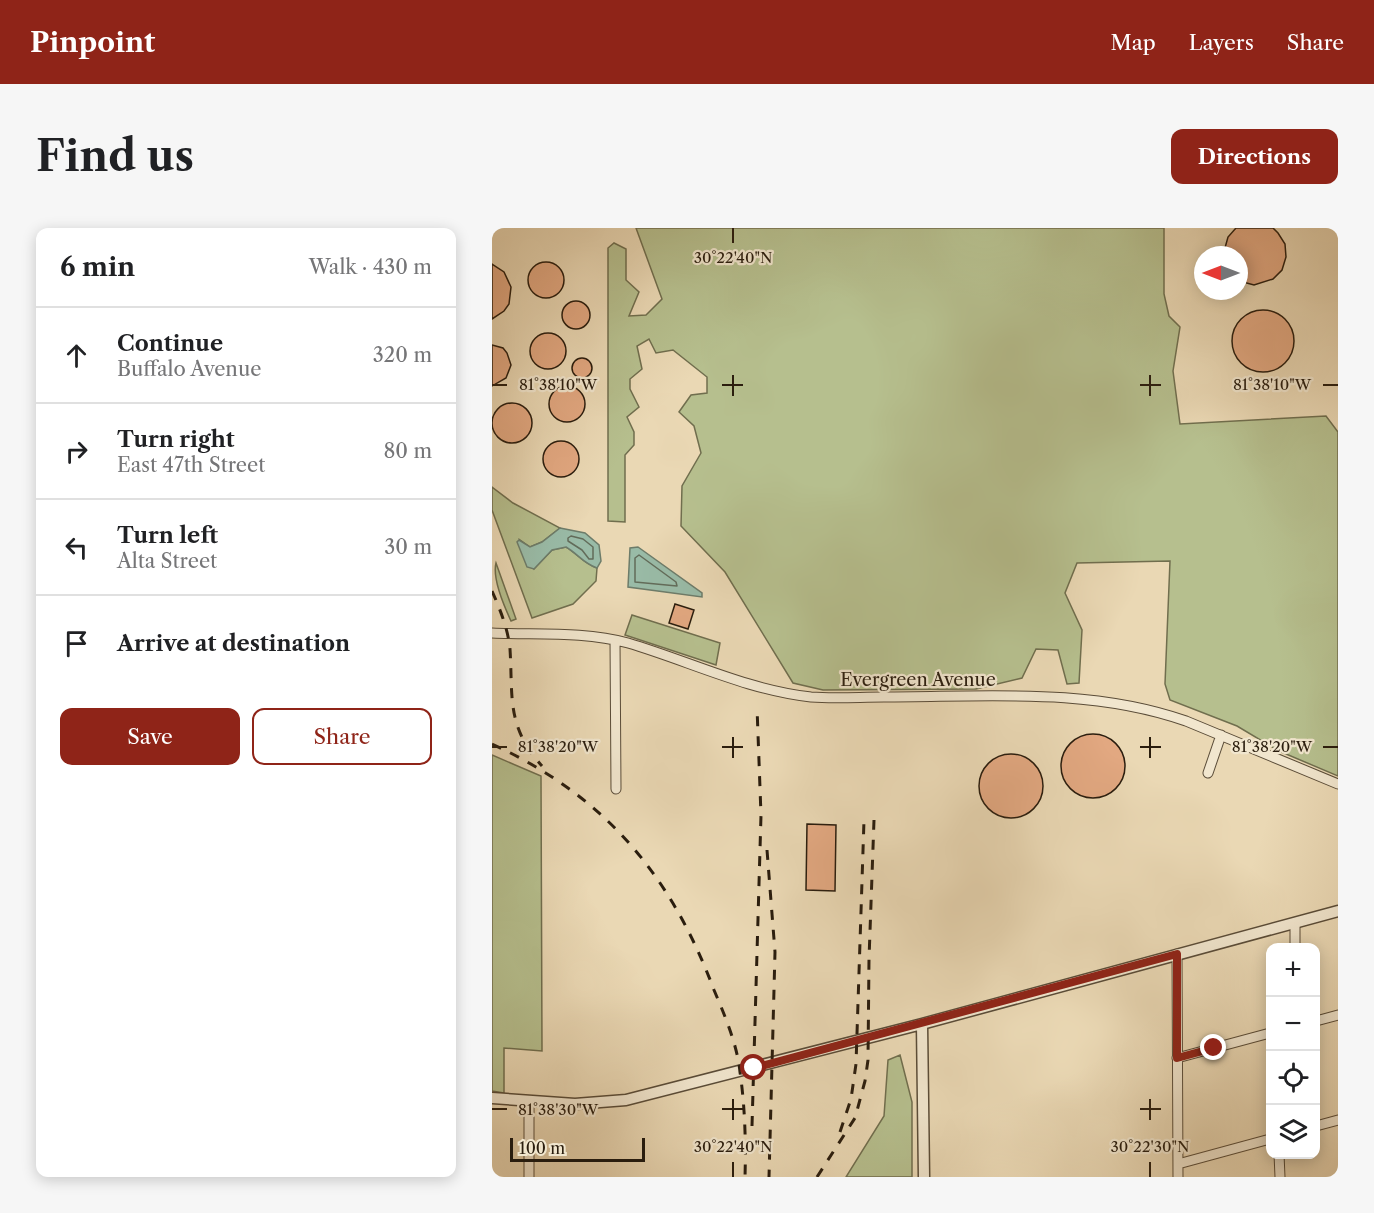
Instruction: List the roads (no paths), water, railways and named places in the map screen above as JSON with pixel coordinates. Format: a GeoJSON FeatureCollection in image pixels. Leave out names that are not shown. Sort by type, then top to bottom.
{"type":"FeatureCollection","features":[{"type":"Feature","properties":{"kind":"street","name":"Evergreen Avenue"},"geometry":{"type":"LineString","coordinates":[[492,633],[572,635],[615,640],[761,688],[813,697],[1062,696],[1097,699],[1163,713],[1338,784]]}},
{"type":"Feature","properties":{"kind":"street"},"geometry":{"type":"LineString","coordinates":[[615,640],[616,789]]}},
{"type":"Feature","properties":{"kind":"street"},"geometry":{"type":"LineString","coordinates":[[1208,773],[1221,735]]}},
{"type":"Feature","properties":{"kind":"street"},"geometry":{"type":"LineString","coordinates":[[492,1098],[575,1104],[626,1100],[922,1024],[1338,911]]}},
{"type":"Feature","properties":{"kind":"street"},"geometry":{"type":"LineString","coordinates":[[1295,922],[1295,943]]}},
{"type":"Feature","properties":{"kind":"street"},"geometry":{"type":"LineString","coordinates":[[1177,954],[1178,1177]]}},
{"type":"Feature","properties":{"kind":"street"},"geometry":{"type":"LineString","coordinates":[[1320,1020],[1338,1015]]}},
{"type":"Feature","properties":{"kind":"street"},"geometry":{"type":"LineString","coordinates":[[922,1024],[924,1177]]}},
{"type":"Feature","properties":{"kind":"street"},"geometry":{"type":"LineString","coordinates":[[1177,1058],[1266,1034]]}},
{"type":"Feature","properties":{"kind":"street"},"geometry":{"type":"LineString","coordinates":[[529,1102],[529,1177]]}},
{"type":"Feature","properties":{"kind":"street"},"geometry":{"type":"LineString","coordinates":[[1320,1125],[1338,1120]]}},
{"type":"Feature","properties":{"kind":"street"},"geometry":{"type":"LineString","coordinates":[[1178,1164],[1266,1140]]}},
{"type":"Feature","properties":{"kind":"street"},"geometry":{"type":"LineString","coordinates":[[1280,1159],[1280,1177]]}},
{"type":"Feature","properties":{"kind":"water"},"geometry":{"type":"Polygon","coordinates":[[[560,528],[585,533],[599,545],[601,561],[597,568],[566,547],[552,550],[534,569],[527,567],[517,542],[519,540],[530,547],[542,542],[560,528]]]}},
{"type":"Feature","properties":{"kind":"water"},"geometry":{"type":"Polygon","coordinates":[[[638,547],[702,593],[702,597],[628,587],[630,548],[638,547]]]}},
{"type":"Feature","properties":{"kind":"railway"},"geometry":{"type":"LineString","coordinates":[[492,591],[509,642],[512,697],[517,724],[522,738],[542,766]]}},
{"type":"Feature","properties":{"kind":"railway"},"geometry":{"type":"LineString","coordinates":[[752,1126],[761,815],[757,707]]}},
{"type":"Feature","properties":{"kind":"railway"},"geometry":{"type":"LineString","coordinates":[[492,744],[532,765],[568,788],[601,814],[655,875],[677,910],[697,949],[736,1051],[744,1111],[745,1177]]}},
{"type":"Feature","properties":{"kind":"railway"},"geometry":{"type":"LineString","coordinates":[[840,1132],[851,1099],[856,1064],[864,820]]}},
{"type":"Feature","properties":{"kind":"railway"},"geometry":{"type":"LineString","coordinates":[[817,1177],[855,1118],[865,1081],[868,1060],[874,820]]}},
{"type":"Feature","properties":{"kind":"railway"},"geometry":{"type":"LineString","coordinates":[[767,850],[775,952],[769,1177]]}}]}
